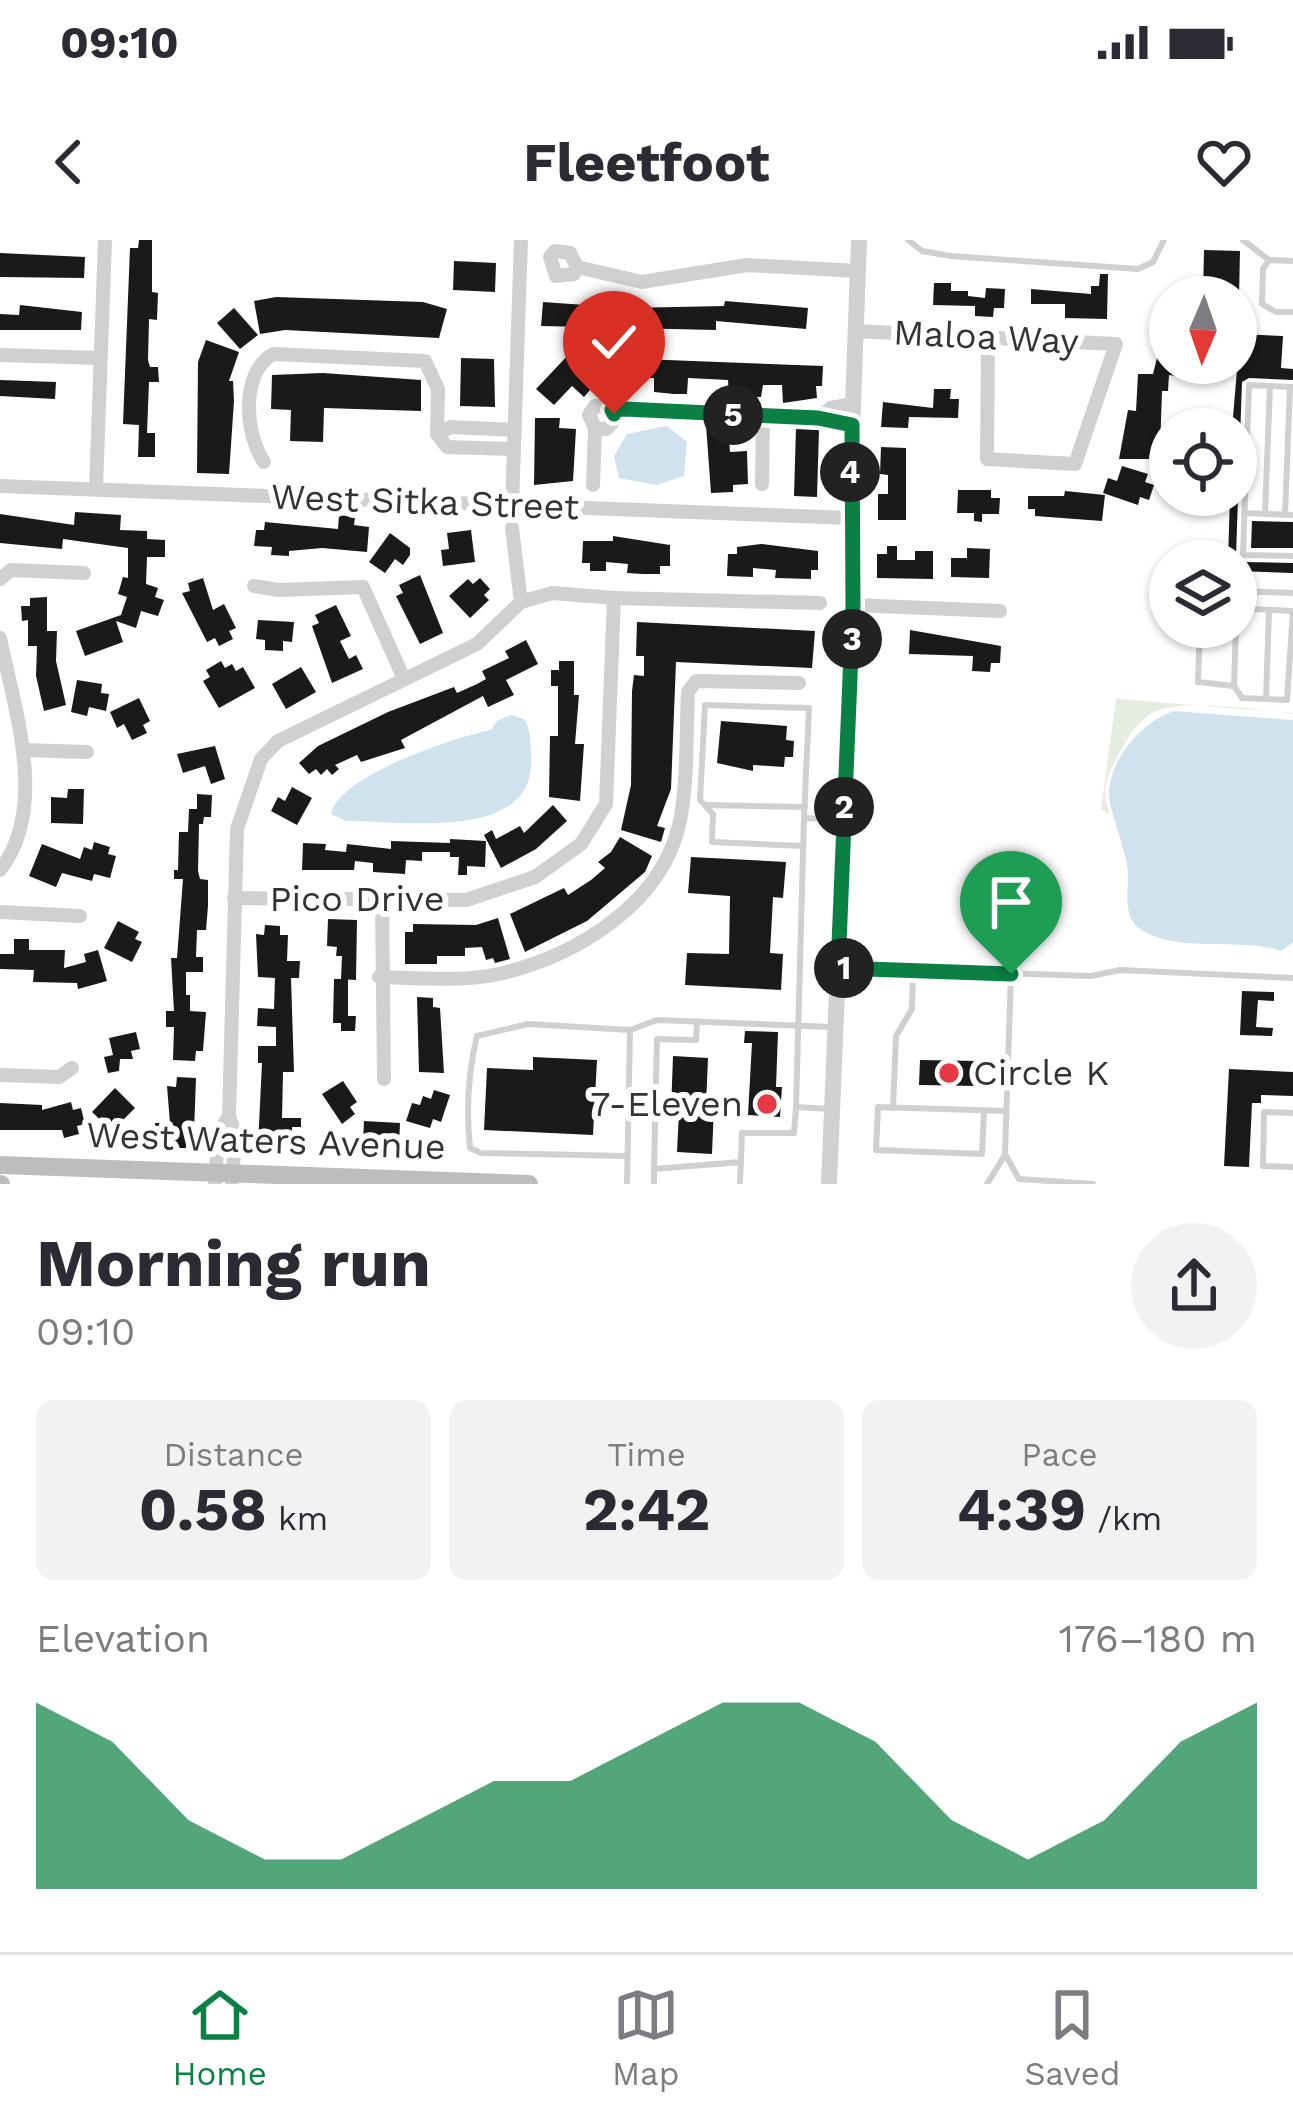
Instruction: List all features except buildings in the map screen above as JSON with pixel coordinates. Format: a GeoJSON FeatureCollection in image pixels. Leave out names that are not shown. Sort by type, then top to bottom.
{"type":"FeatureCollection","features":[{"type":"Feature","properties":{"kind":"main road","name":"West Waters Avenue"},"geometry":{"type":"LineString","coordinates":[[0,1165],[27,1175],[529,1184]]}},
{"type":"Feature","properties":{"kind":"street"},"geometry":{"type":"LineString","coordinates":[[96,488],[105,240]]}},
{"type":"Feature","properties":{"kind":"street"},"geometry":{"type":"LineString","coordinates":[[512,506],[521,240]]}},
{"type":"Feature","properties":{"kind":"street"},"geometry":{"type":"LineString","coordinates":[[829,1184],[853,605],[850,518],[859,240]]}},
{"type":"Feature","properties":{"kind":"street"},"geometry":{"type":"LineString","coordinates":[[578,267],[642,282],[747,265],[858,271]]}},
{"type":"Feature","properties":{"kind":"street","name":"Maloa Way"},"geometry":{"type":"LineString","coordinates":[[855,331],[1116,344],[1075,464],[987,459],[988,338]]}},
{"type":"Feature","properties":{"kind":"street"},"geometry":{"type":"LineString","coordinates":[[264,462],[251,443],[252,378],[259,363],[273,354],[424,361],[438,389],[437,434],[447,447],[513,449]]}},
{"type":"Feature","properties":{"kind":"street"},"geometry":{"type":"LineString","coordinates":[[0,355],[100,358]]}},
{"type":"Feature","properties":{"kind":"street"},"geometry":{"type":"LineString","coordinates":[[818,418],[831,408],[853,404]]}},
{"type":"Feature","properties":{"kind":"street"},"geometry":{"type":"LineString","coordinates":[[593,485],[595,428],[610,427],[612,410],[818,418],[852,425]]}},
{"type":"Feature","properties":{"kind":"street"},"geometry":{"type":"LineString","coordinates":[[762,484],[763,417]]}},
{"type":"Feature","properties":{"kind":"street"},"geometry":{"type":"LineString","coordinates":[[437,434],[451,427],[514,430]]}},
{"type":"Feature","properties":{"kind":"street","name":"West Sitka Street"},"geometry":{"type":"LineString","coordinates":[[0,486],[850,518]]}},
{"type":"Feature","properties":{"kind":"street"},"geometry":{"type":"LineString","coordinates":[[512,528],[521,602]]}},
{"type":"Feature","properties":{"kind":"street"},"geometry":{"type":"LineString","coordinates":[[0,579],[11,570],[85,573]]}},
{"type":"Feature","properties":{"kind":"street"},"geometry":{"type":"LineString","coordinates":[[254,586],[278,590],[362,586],[404,679]]}},
{"type":"Feature","properties":{"kind":"street"},"geometry":{"type":"LineString","coordinates":[[224,1178],[235,1134],[230,1117],[237,830],[261,759],[278,741],[477,644],[521,602],[552,593],[820,602]]}},
{"type":"Feature","properties":{"kind":"street","name":"Pico Drive"},"geometry":{"type":"LineString","coordinates":[[234,898],[466,900],[536,878],[580,844],[606,804],[614,598]]}},
{"type":"Feature","properties":{"kind":"street"},"geometry":{"type":"LineString","coordinates":[[853,605],[1000,611]]}},
{"type":"Feature","properties":{"kind":"street"},"geometry":{"type":"LineString","coordinates":[[0,638],[22,750],[23,815],[0,871]]}},
{"type":"Feature","properties":{"kind":"street"},"geometry":{"type":"LineString","coordinates":[[380,977],[497,974],[541,960],[609,925],[638,901],[670,853],[681,820],[688,692],[697,681],[799,683]]}},
{"type":"Feature","properties":{"kind":"street"},"geometry":{"type":"LineString","coordinates":[[22,750],[87,752]]}},
{"type":"Feature","properties":{"kind":"street"},"geometry":{"type":"LineString","coordinates":[[382,897],[384,1078]]}},
{"type":"Feature","properties":{"kind":"street"},"geometry":{"type":"LineString","coordinates":[[0,912],[80,916]]}},
{"type":"Feature","properties":{"kind":"street"},"geometry":{"type":"LineString","coordinates":[[0,1075],[58,1077],[72,1069]]}},
{"type":"Feature","properties":{"kind":"lane"},"geometry":{"type":"LineString","coordinates":[[908,240],[922,251],[952,256],[1122,268],[1147,267],[1164,240]]}},
{"type":"Feature","properties":{"kind":"lane"},"geometry":{"type":"LineString","coordinates":[[1243,240],[1269,260],[1293,261]]}},
{"type":"Feature","properties":{"kind":"lane"},"geometry":{"type":"LineString","coordinates":[[1269,260],[1263,269],[1262,304],[1276,312],[1293,312]]}},
{"type":"Feature","properties":{"kind":"lane"},"geometry":{"type":"LineString","coordinates":[[1248,408],[1249,385],[1292,387],[1289,515],[1257,514]]}},
{"type":"Feature","properties":{"kind":"lane"},"geometry":{"type":"LineString","coordinates":[[1264,514],[1270,386]]}},
{"type":"Feature","properties":{"kind":"lane"},"geometry":{"type":"LineString","coordinates":[[1244,516],[1243,555],[1293,556]]}},
{"type":"Feature","properties":{"kind":"lane"},"geometry":{"type":"LineString","coordinates":[[1257,592],[1293,593]]}},
{"type":"Feature","properties":{"kind":"lane"},"geometry":{"type":"LineString","coordinates":[[1235,648],[1234,686],[1242,698],[1287,700],[1292,611],[1257,609]]}},
{"type":"Feature","properties":{"kind":"lane"},"geometry":{"type":"LineString","coordinates":[[1266,699],[1269,610]]}},
{"type":"Feature","properties":{"kind":"lane"},"geometry":{"type":"LineString","coordinates":[[1199,648],[1198,682],[1234,686]]}},
{"type":"Feature","properties":{"kind":"lane"},"geometry":{"type":"LineString","coordinates":[[740,1184],[742,1132],[794,1133],[809,708],[705,705],[700,800],[713,814],[712,842],[803,846]]}},
{"type":"Feature","properties":{"kind":"lane"},"geometry":{"type":"LineString","coordinates":[[704,805],[805,807]]}},
{"type":"Feature","properties":{"kind":"lane"},"geometry":{"type":"LineString","coordinates":[[804,818],[844,820]]}},
{"type":"Feature","properties":{"kind":"lane"},"geometry":{"type":"LineString","coordinates":[[838,968],[1091,976],[1120,970],[1293,978]]}},
{"type":"Feature","properties":{"kind":"lane"},"geometry":{"type":"LineString","coordinates":[[903,1118],[898,1108],[896,1036],[912,1009],[914,970]]}},
{"type":"Feature","properties":{"kind":"lane"},"geometry":{"type":"LineString","coordinates":[[1011,974],[1005,1154],[1018,1179],[1093,1184]]}},
{"type":"Feature","properties":{"kind":"lane"},"geometry":{"type":"LineString","coordinates":[[627,1156],[481,1153],[470,1148],[469,1068],[477,1036],[528,1024],[630,1030],[657,1019],[836,1027]]}},
{"type":"Feature","properties":{"kind":"lane"},"geometry":{"type":"LineString","coordinates":[[654,1184],[657,1039],[696,1040],[697,1021]]}},
{"type":"Feature","properties":{"kind":"lane"},"geometry":{"type":"LineString","coordinates":[[627,1184],[630,1030]]}},
{"type":"Feature","properties":{"kind":"lane"},"geometry":{"type":"LineString","coordinates":[[796,1107],[832,1109]]}},
{"type":"Feature","properties":{"kind":"lane"},"geometry":{"type":"LineString","coordinates":[[984,1111],[982,1154],[876,1150],[878,1107],[920,1108],[1006,1112]]}},
{"type":"Feature","properties":{"kind":"lane"},"geometry":{"type":"LineString","coordinates":[[920,1108],[920,1119]]}},
{"type":"Feature","properties":{"kind":"lane"},"geometry":{"type":"LineString","coordinates":[[938,1109],[938,1120]]}},
{"type":"Feature","properties":{"kind":"lane"},"geometry":{"type":"LineString","coordinates":[[958,1110],[958,1121]]}},
{"type":"Feature","properties":{"kind":"lane"},"geometry":{"type":"LineString","coordinates":[[1293,1113],[1264,1112],[1263,1166],[1293,1167]]}},
{"type":"Feature","properties":{"kind":"lane"},"geometry":{"type":"LineString","coordinates":[[902,1141],[902,1151]]}},
{"type":"Feature","properties":{"kind":"lane"},"geometry":{"type":"LineString","coordinates":[[919,1141],[919,1152]]}},
{"type":"Feature","properties":{"kind":"lane"},"geometry":{"type":"LineString","coordinates":[[937,1142],[937,1152]]}},
{"type":"Feature","properties":{"kind":"lane"},"geometry":{"type":"LineString","coordinates":[[956,1142],[956,1153]]}},
{"type":"Feature","properties":{"kind":"lane"},"geometry":{"type":"LineString","coordinates":[[986,1184],[1005,1154]]}},
{"type":"Feature","properties":{"kind":"lane"},"geometry":{"type":"LineString","coordinates":[[654,1169],[741,1162]]}},
{"type":"Feature","properties":{"kind":"shaded area"},"geometry":{"type":"Polygon","coordinates":[[[1116,699],[1198,706],[1154,712],[1138,725],[1108,776],[1105,790],[1110,814],[1101,809],[1116,699]]]}},
{"type":"Feature","properties":{"kind":"water"},"geometry":{"type":"Polygon","coordinates":[[[667,426],[687,442],[684,476],[656,485],[619,478],[614,456],[627,434],[667,426]]]}},
{"type":"Feature","properties":{"kind":"water"},"geometry":{"type":"Polygon","coordinates":[[[1174,711],[1293,720],[1293,942],[1281,951],[1177,942],[1145,932],[1131,919],[1127,865],[1110,801],[1111,781],[1130,743],[1151,723],[1174,711]]]}},
{"type":"Feature","properties":{"kind":"water"},"geometry":{"type":"Polygon","coordinates":[[[511,715],[527,724],[531,764],[525,789],[508,806],[456,822],[346,821],[331,814],[338,800],[375,773],[426,750],[491,730],[511,715]]]}},
{"type":"Feature","properties":{"kind":"place","name":"Circle K"},"geometry":{"type":"Point","coordinates":[949,1073]}},
{"type":"Feature","properties":{"kind":"place","name":"7-Eleven"},"geometry":{"type":"Point","coordinates":[767,1104]}},
{"type":"Feature","properties":{"kind":"route"},"geometry":{"type":"LineString","coordinates":[[614,414],[612,410],[624,409],[818,418],[852,425],[853,605],[838,968],[1011,974]]}}]}
